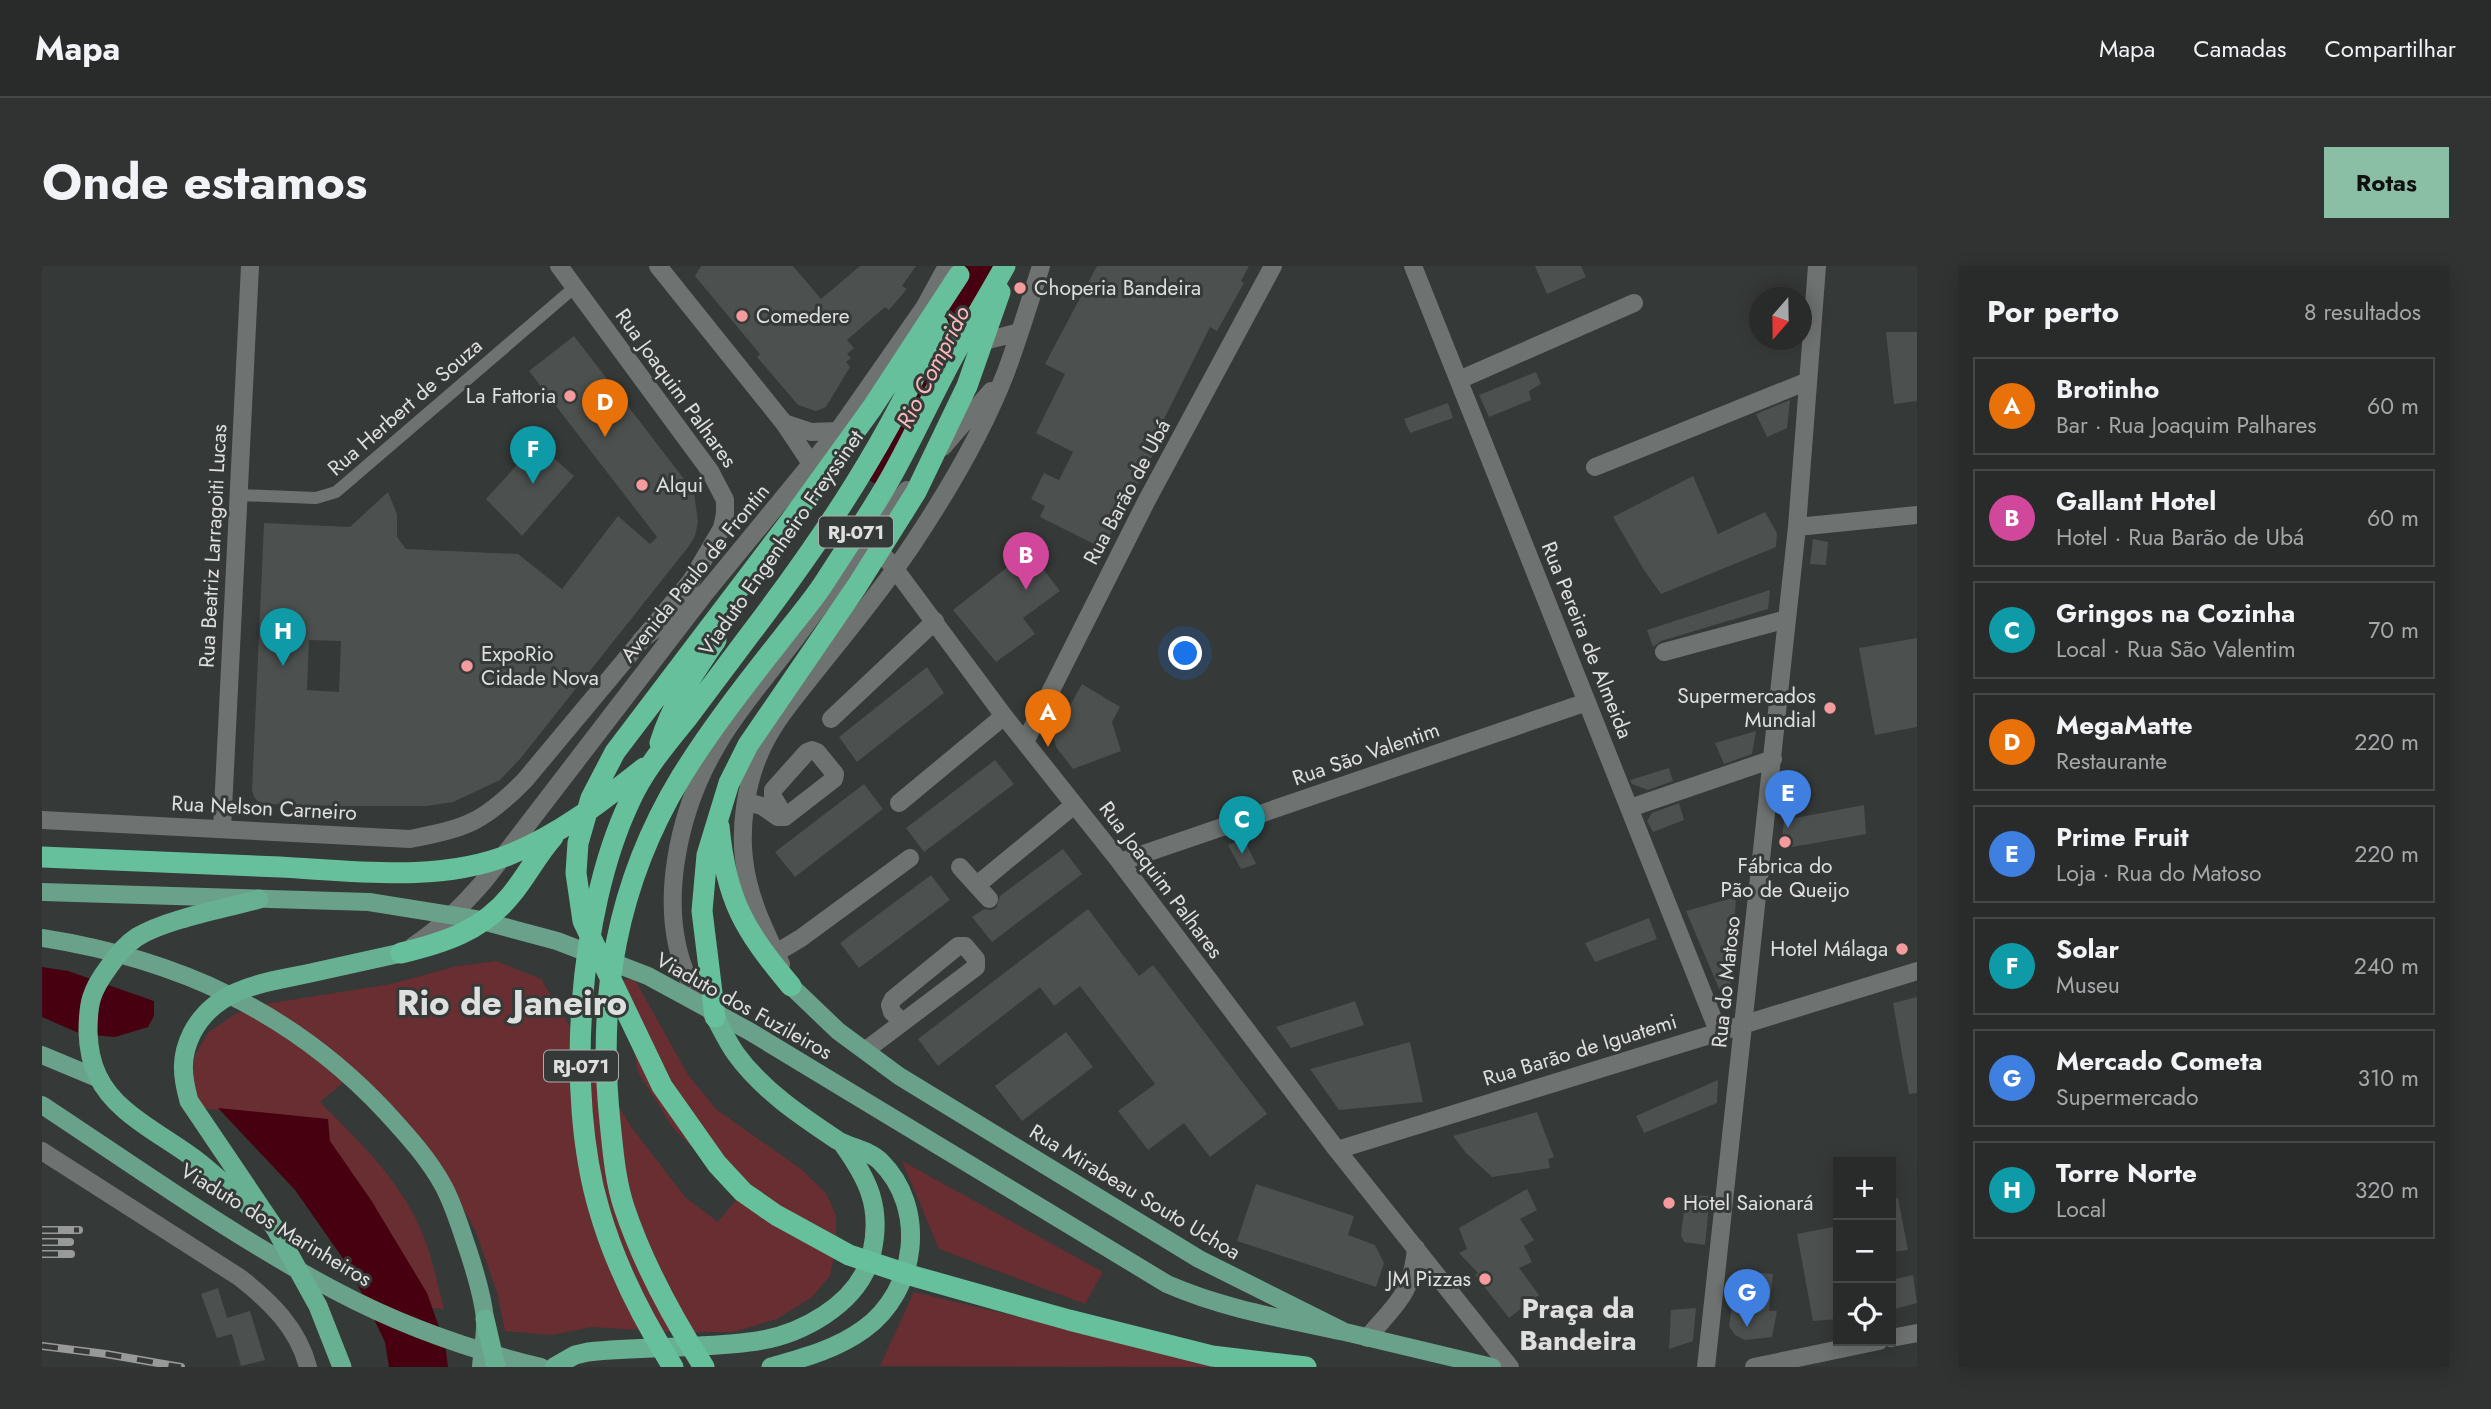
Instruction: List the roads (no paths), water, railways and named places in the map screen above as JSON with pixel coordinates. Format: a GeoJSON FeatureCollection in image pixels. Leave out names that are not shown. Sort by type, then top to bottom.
{"type":"FeatureCollection","features":[{"type":"Feature","properties":{"kind":"highway","name":"RJ-071"},"geometry":{"type":"LineString","coordinates":[[704,1367],[648,1268],[623,1205],[613,1156],[607,1097],[608,989],[628,890],[646,844],[679,780],[821,587],[887,484],[945,372],[1005,266]]}},
{"type":"Feature","properties":{"kind":"highway"},"geometry":{"type":"LineString","coordinates":[[771,1367],[831,1347],[864,1329],[886,1308],[904,1281],[911,1223],[904,1198],[891,1173],[877,1158],[841,1142],[789,1106],[753,1074],[736,1054],[715,1017],[702,911],[707,855],[729,783],[748,745],[857,586],[916,492],[967,386],[999,297],[1005,266]]}},
{"type":"Feature","properties":{"kind":"highway"},"geometry":{"type":"LineString","coordinates":[[957,269],[872,408],[791,520],[615,752],[596,789],[578,843],[575,862],[583,921],[662,1086],[717,1164],[743,1192],[776,1215],[849,1255],[913,1276],[1069,1320],[1212,1356],[1306,1367]]}},
{"type":"Feature","properties":{"kind":"highway","name":"Viaduto Engenheiro Freyssinet"},"geometry":{"type":"LineString","coordinates":[[654,760],[778,599],[845,502],[908,392],[957,269]]}},
{"type":"Feature","properties":{"kind":"highway"},"geometry":{"type":"LineString","coordinates":[[597,953],[616,864],[646,790],[674,704],[827,475],[854,424],[924,308]]}},
{"type":"Feature","properties":{"kind":"highway","name":"RJ-071"},"geometry":{"type":"LineString","coordinates":[[654,760],[629,802],[617,832],[591,931],[580,1031],[582,1097],[588,1160],[599,1209],[623,1274],[656,1340],[673,1367]]}},
{"type":"Feature","properties":{"kind":"highway"},"geometry":{"type":"LineString","coordinates":[[42,857],[372,872],[431,871],[471,866],[510,855],[552,835],[654,760]]}},
{"type":"Feature","properties":{"kind":"highway"},"geometry":{"type":"LineString","coordinates":[[342,1367],[318,1306],[276,1230],[189,1101],[182,1078],[182,1063],[188,1040],[200,1018],[214,1004],[238,991],[441,943],[478,925],[510,896],[549,842],[596,789]]}},
{"type":"Feature","properties":{"kind":"highway"},"geometry":{"type":"LineString","coordinates":[[718,815],[725,874],[735,905],[763,953],[791,986]]}},
{"type":"Feature","properties":{"kind":"highway"},"geometry":{"type":"LineString","coordinates":[[259,899],[159,926],[135,938],[117,954],[93,990],[88,1008],[88,1049],[97,1079],[125,1110],[201,1163],[276,1230]]}},
{"type":"Feature","properties":{"kind":"highway"},"geometry":{"type":"LineString","coordinates":[[554,1367],[575,1355],[588,1352],[751,1342],[785,1334],[814,1322],[839,1304],[857,1284],[871,1259],[876,1233],[874,1204],[865,1179],[841,1142]]}},
{"type":"Feature","properties":{"kind":"highway"},"geometry":{"type":"LineString","coordinates":[[485,1319],[496,1367]]}},
{"type":"Feature","properties":{"kind":"main road","name":"Viaduto dos Fuzileiros"},"geometry":{"type":"LineString","coordinates":[[42,892],[369,902],[475,919],[556,941],[648,976],[749,1031],[1167,1284],[1223,1305],[1345,1332]]}},
{"type":"Feature","properties":{"kind":"main road"},"geometry":{"type":"LineString","coordinates":[[42,938],[98,948],[154,963],[212,985],[299,1035],[333,1060],[366,1091],[425,1156],[445,1189],[470,1258],[485,1319],[481,1367]]}},
{"type":"Feature","properties":{"kind":"main road","name":"Rua Mirabeau Souto Uchoa"},"geometry":{"type":"LineString","coordinates":[[791,986],[838,1031],[899,1076],[1199,1259],[1345,1332],[1492,1367]]}},
{"type":"Feature","properties":{"kind":"main road"},"geometry":{"type":"LineString","coordinates":[[42,1055],[97,1079]]}},
{"type":"Feature","properties":{"kind":"main road","name":"Viaduto dos Marinheiros"},"geometry":{"type":"LineString","coordinates":[[42,1105],[241,1236],[337,1292],[418,1328],[494,1356],[541,1367]]}},
{"type":"Feature","properties":{"kind":"street","name":"Rua Beatriz Larragoiti Lucas"},"geometry":{"type":"LineString","coordinates":[[222,829],[250,266]]}},
{"type":"Feature","properties":{"kind":"street","name":"Rua Joaquim Palhares"},"geometry":{"type":"LineString","coordinates":[[559,266],[710,471],[724,500],[722,528],[691,581]]}},
{"type":"Feature","properties":{"kind":"street"},"geometry":{"type":"LineString","coordinates":[[658,266],[785,422],[812,465]]}},
{"type":"Feature","properties":{"kind":"street"},"geometry":{"type":"LineString","coordinates":[[791,986],[756,911],[743,859],[743,830],[756,764],[768,737],[791,702],[913,544],[975,439],[1005,374],[1041,266]]}},
{"type":"Feature","properties":{"kind":"street","name":"Rua Barão de Ubá"},"geometry":{"type":"LineString","coordinates":[[1025,742],[1147,500],[1273,266]]}},
{"type":"Feature","properties":{"kind":"street","name":"Rua Pereira de Almeida"},"geometry":{"type":"LineString","coordinates":[[1413,266],[1718,1031]]}},
{"type":"Feature","properties":{"kind":"street","name":"Rua do Matoso"},"geometry":{"type":"LineString","coordinates":[[1706,1367],[1797,527],[1817,266]]}},
{"type":"Feature","properties":{"kind":"street","name":"Avenida Paulo de Frontin"},"geometry":{"type":"LineString","coordinates":[[401,953],[429,936],[460,908],[485,880],[706,592],[838,432],[924,308],[957,269]]}},
{"type":"Feature","properties":{"kind":"street","name":"Rua Herbert de Souza"},"geometry":{"type":"LineString","coordinates":[[239,495],[316,498],[336,492],[575,287]]}},
{"type":"Feature","properties":{"kind":"street"},"geometry":{"type":"LineString","coordinates":[[1459,380],[1634,303]]}},
{"type":"Feature","properties":{"kind":"street"},"geometry":{"type":"LineString","coordinates":[[924,308],[940,329],[963,342],[1020,332]]}},
{"type":"Feature","properties":{"kind":"street"},"geometry":{"type":"LineString","coordinates":[[715,1017],[690,983],[678,949],[674,884],[685,815],[692,794],[720,740],[923,469],[1005,374]]}},
{"type":"Feature","properties":{"kind":"street"},"geometry":{"type":"LineString","coordinates":[[1595,467],[1808,381]]}},
{"type":"Feature","properties":{"kind":"street"},"geometry":{"type":"LineString","coordinates":[[785,422],[811,432],[838,432]]}},
{"type":"Feature","properties":{"kind":"street"},"geometry":{"type":"LineString","coordinates":[[1797,527],[1917,515]]}},
{"type":"Feature","properties":{"kind":"street","name":"Rua Joaquim Palhares"},"geometry":{"type":"LineString","coordinates":[[870,539],[935,621],[1004,716],[1120,862],[1337,1150],[1510,1367]]}},
{"type":"Feature","properties":{"kind":"street"},"geometry":{"type":"LineString","coordinates":[[658,654],[691,581]]}},
{"type":"Feature","properties":{"kind":"street","name":"Avenida Paulo de Frontin"},"geometry":{"type":"LineString","coordinates":[[481,819],[506,800],[525,780],[691,581]]}},
{"type":"Feature","properties":{"kind":"street"},"geometry":{"type":"LineString","coordinates":[[640,640],[706,592]]}},
{"type":"Feature","properties":{"kind":"street"},"geometry":{"type":"LineString","coordinates":[[1664,652],[1787,619]]}},
{"type":"Feature","properties":{"kind":"street"},"geometry":{"type":"LineString","coordinates":[[831,719],[935,621]]}},
{"type":"Feature","properties":{"kind":"street","name":"Rua São Valentim"},"geometry":{"type":"LineString","coordinates":[[1120,862],[1587,702]]}},
{"type":"Feature","properties":{"kind":"street"},"geometry":{"type":"LineString","coordinates":[[899,803],[1004,716]]}},
{"type":"Feature","properties":{"kind":"street"},"geometry":{"type":"LineString","coordinates":[[747,802],[762,806],[778,817],[785,817],[834,779],[835,774],[817,752],[807,752],[773,790],[773,797],[785,817]]}},
{"type":"Feature","properties":{"kind":"street"},"geometry":{"type":"LineString","coordinates":[[1630,808],[1773,760]]}},
{"type":"Feature","properties":{"kind":"street"},"geometry":{"type":"LineString","coordinates":[[784,777],[804,803]]}},
{"type":"Feature","properties":{"kind":"street"},"geometry":{"type":"LineString","coordinates":[[977,885],[1074,805]]}},
{"type":"Feature","properties":{"kind":"street","name":"Rua Nelson Carneiro"},"geometry":{"type":"LineString","coordinates":[[42,820],[410,839],[452,831],[481,819]]}},
{"type":"Feature","properties":{"kind":"street"},"geometry":{"type":"LineString","coordinates":[[776,953],[910,858]]}},
{"type":"Feature","properties":{"kind":"street"},"geometry":{"type":"LineString","coordinates":[[960,867],[989,899]]}},
{"type":"Feature","properties":{"kind":"street"},"geometry":{"type":"LineString","coordinates":[[866,1051],[976,967],[976,958],[965,946],[958,946],[893,999],[890,1005],[892,1012],[902,1022]]}},
{"type":"Feature","properties":{"kind":"street","name":"Rua Barão de Iguatemi"},"geometry":{"type":"LineString","coordinates":[[1337,1150],[1917,971]]}},
{"type":"Feature","properties":{"kind":"street"},"geometry":{"type":"LineString","coordinates":[[42,1151],[239,1277],[264,1297],[285,1320],[303,1350],[308,1367]]}},
{"type":"Feature","properties":{"kind":"street"},"geometry":{"type":"LineString","coordinates":[[1367,1338],[1408,1290],[1414,1270],[1416,1248]]}},
{"type":"Feature","properties":{"kind":"street"},"geometry":{"type":"LineString","coordinates":[[1896,1337],[1917,1333]]}},
{"type":"Feature","properties":{"kind":"street"},"geometry":{"type":"LineString","coordinates":[[1754,1367],[1855,1346]]}},
{"type":"Feature","properties":{"kind":"waterway","name":"Rio Comprido"},"geometry":{"type":"LineString","coordinates":[[881,468],[929,381],[982,266]]}},
{"type":"Feature","properties":{"kind":"railway"},"geometry":{"type":"LineString","coordinates":[[42,1230],[79,1230]]}},
{"type":"Feature","properties":{"kind":"railway"},"geometry":{"type":"LineString","coordinates":[[42,1242],[70,1242]]}},
{"type":"Feature","properties":{"kind":"railway"},"geometry":{"type":"LineString","coordinates":[[42,1254],[71,1254]]}},
{"type":"Feature","properties":{"kind":"railway"},"geometry":{"type":"LineString","coordinates":[[42,1346],[181,1367]]}},
{"type":"Feature","properties":{"kind":"place","name":"Choperia Bandeira"},"geometry":{"type":"Point","coordinates":[1020,288]}},
{"type":"Feature","properties":{"kind":"place","name":"Comedere"},"geometry":{"type":"Point","coordinates":[742,316]}},
{"type":"Feature","properties":{"kind":"place","name":"La Fattoria"},"geometry":{"type":"Point","coordinates":[570,396]}},
{"type":"Feature","properties":{"kind":"place","name":"MegaMatte"},"geometry":{"type":"Point","coordinates":[605,437]}},
{"type":"Feature","properties":{"kind":"place","name":"Solar"},"geometry":{"type":"Point","coordinates":[533,484]}},
{"type":"Feature","properties":{"kind":"place","name":"Alqui"},"geometry":{"type":"Point","coordinates":[642,485]}},
{"type":"Feature","properties":{"kind":"place","name":"Gallant Hotel"},"geometry":{"type":"Point","coordinates":[1026,590]}},
{"type":"Feature","properties":{"kind":"place","name":"Torre Norte"},"geometry":{"type":"Point","coordinates":[283,666]}},
{"type":"Feature","properties":{"kind":"place","name":"ExpoRio Cidade Nova"},"geometry":{"type":"Point","coordinates":[467,666]}},
{"type":"Feature","properties":{"kind":"place","name":"Supermercados Mundial"},"geometry":{"type":"Point","coordinates":[1830,708]}},
{"type":"Feature","properties":{"kind":"place","name":"Brotinho"},"geometry":{"type":"Point","coordinates":[1048,747]}},
{"type":"Feature","properties":{"kind":"place","name":"Prime Fruit"},"geometry":{"type":"Point","coordinates":[1788,828]}},
{"type":"Feature","properties":{"kind":"place","name":"Fábrica do Pão de Queijo"},"geometry":{"type":"Point","coordinates":[1785,842]}},
{"type":"Feature","properties":{"kind":"place","name":"Gringos na Cozinha"},"geometry":{"type":"Point","coordinates":[1242,854]}},
{"type":"Feature","properties":{"kind":"place","name":"Hotel Málaga"},"geometry":{"type":"Point","coordinates":[1902,949]}},
{"type":"Feature","properties":{"kind":"place","name":"Hotel Saionará"},"geometry":{"type":"Point","coordinates":[1669,1203]}},
{"type":"Feature","properties":{"kind":"place","name":"JM Pizzas"},"geometry":{"type":"Point","coordinates":[1485,1279]}},
{"type":"Feature","properties":{"kind":"place","name":"Mercado Cometa"},"geometry":{"type":"Point","coordinates":[1747,1327]}},
{"type":"Feature","properties":{"kind":"district","name":"Rio de Janeiro"},"geometry":{"type":"Point","coordinates":[512,1003]}},
{"type":"Feature","properties":{"kind":"district","name":"Praça da Bandeira"},"geometry":{"type":"Point","coordinates":[1578,1324]}}]}
